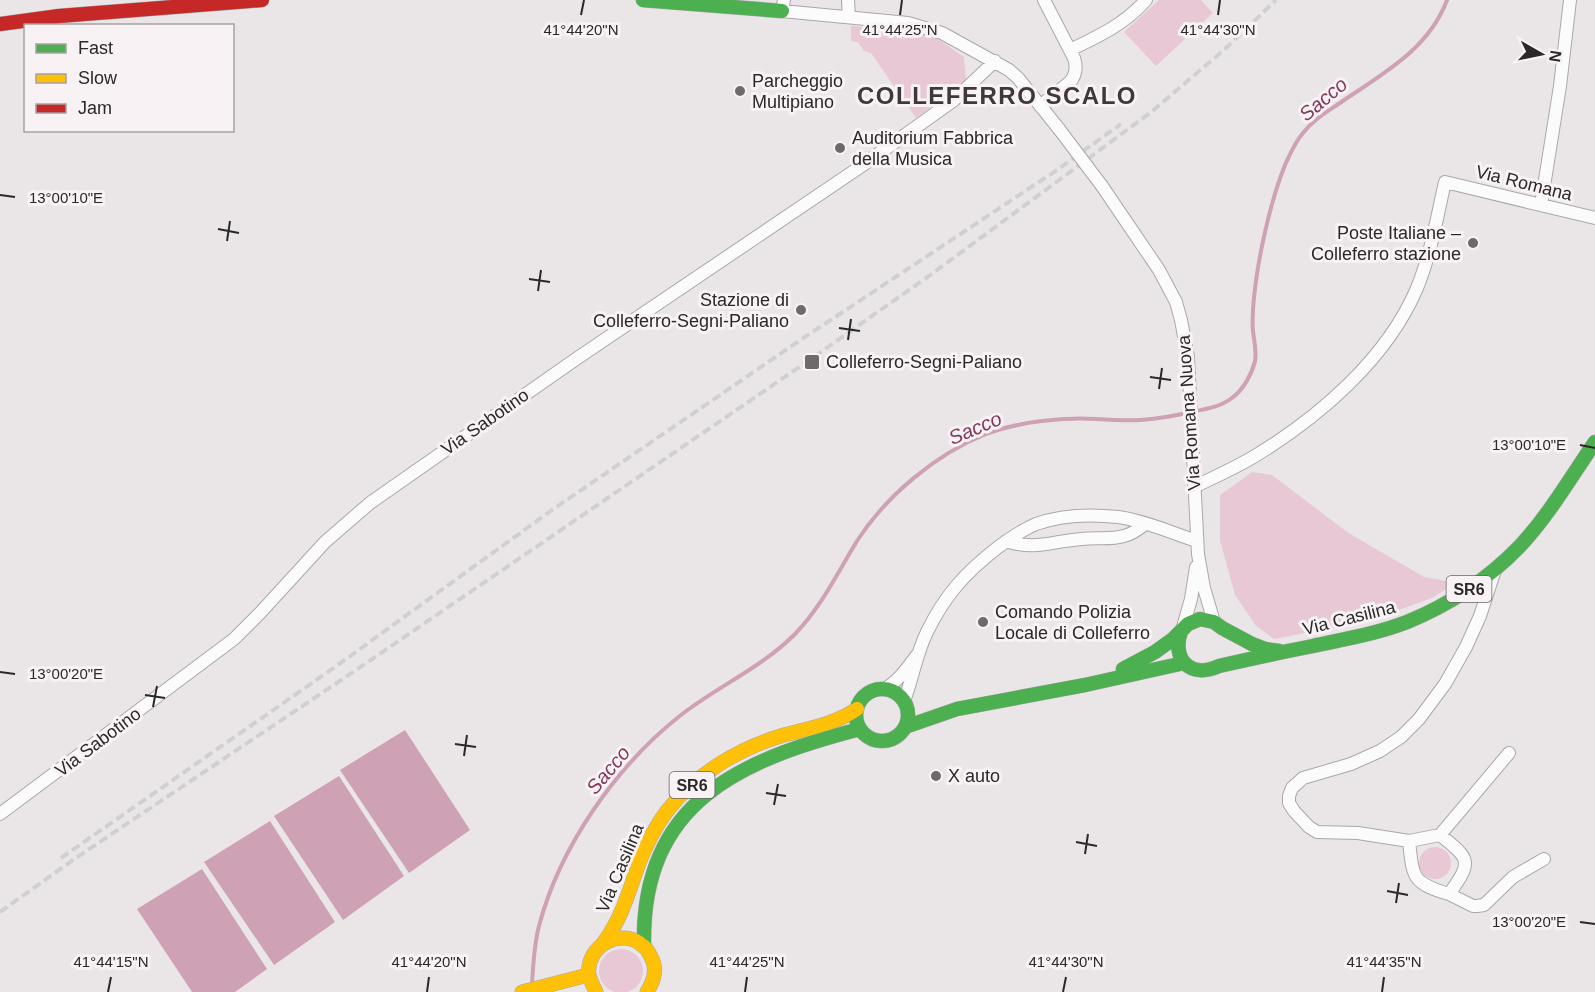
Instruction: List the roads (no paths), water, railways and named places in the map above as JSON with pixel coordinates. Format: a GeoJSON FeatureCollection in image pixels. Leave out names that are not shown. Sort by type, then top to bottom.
{"type":"FeatureCollection","features":[{"type":"Feature","properties":{"kind":"main road"},"geometry":{"type":"LineString","coordinates":[[0,24],[59,16],[262,0]]}},
{"type":"Feature","properties":{"kind":"main road"},"geometry":{"type":"LineString","coordinates":[[643,0],[783,5]]}},
{"type":"Feature","properties":{"kind":"main road","name":"Via Casilina"},"geometry":{"type":"LineString","coordinates":[[644,945],[642,930],[644,905],[652,872],[669,838],[683,818],[700,799],[727,778],[782,753],[860,729],[874,740],[883,741],[892,739],[905,728],[957,709],[1085,685],[1184,663],[1194,670],[1209,671],[1219,666],[1364,636],[1406,623],[1448,603],[1495,569],[1518,548],[1534,530],[1595,442]]}},
{"type":"Feature","properties":{"kind":"main road","name":"Via Casilina"},"geometry":{"type":"LineString","coordinates":[[1085,685],[1144,659],[1163,647],[1182,629],[1200,619],[1218,625],[1259,647],[1287,651]]}},
{"type":"Feature","properties":{"kind":"main road"},"geometry":{"type":"LineString","coordinates":[[1218,625],[1227,637],[1228,650],[1219,666]]}},
{"type":"Feature","properties":{"kind":"main road"},"geometry":{"type":"LineString","coordinates":[[1182,629],[1176,646],[1178,655],[1184,663]]}},
{"type":"Feature","properties":{"kind":"main road","name":"Via Casilina"},"geometry":{"type":"LineString","coordinates":[[588,975],[591,956],[621,917],[639,864],[655,829],[688,789],[715,767],[749,748],[776,737],[844,717],[857,709],[859,702],[869,692],[892,690],[906,704],[957,709]]}},
{"type":"Feature","properties":{"kind":"main road"},"geometry":{"type":"LineString","coordinates":[[905,728],[908,721],[906,704]]}},
{"type":"Feature","properties":{"kind":"main road"},"geometry":{"type":"LineString","coordinates":[[857,709],[856,716],[860,729]]}},
{"type":"Feature","properties":{"kind":"main road"},"geometry":{"type":"LineString","coordinates":[[604,942],[624,937],[644,945],[655,965],[655,976],[647,992]]}},
{"type":"Feature","properties":{"kind":"main road"},"geometry":{"type":"LineString","coordinates":[[522,992],[588,975],[596,992]]}},
{"type":"Feature","properties":{"kind":"street"},"geometry":{"type":"LineString","coordinates":[[848,0],[849,17]]}},
{"type":"Feature","properties":{"kind":"street"},"geometry":{"type":"LineString","coordinates":[[783,5],[925,27],[953,38],[995,61],[1015,75],[1041,106],[1073,79],[1076,72],[1076,62],[1044,0]]}},
{"type":"Feature","properties":{"kind":"street"},"geometry":{"type":"LineString","coordinates":[[1070,50],[1114,28],[1146,0]]}},
{"type":"Feature","properties":{"kind":"street"},"geometry":{"type":"LineString","coordinates":[[1540,205],[1560,86],[1570,0]]}},
{"type":"Feature","properties":{"kind":"street","name":"Via Sabotino"},"geometry":{"type":"LineString","coordinates":[[0,814],[234,639],[260,614],[325,542],[361,510],[576,359],[860,167],[960,94],[995,61]]}},
{"type":"Feature","properties":{"kind":"street","name":"Via Romana Nuova"},"geometry":{"type":"LineString","coordinates":[[1041,106],[1102,186],[1154,261],[1176,302],[1184,330],[1189,370],[1198,554],[1204,588],[1218,625]]}},
{"type":"Feature","properties":{"kind":"street","name":"Via Romana"},"geometry":{"type":"LineString","coordinates":[[1194,487],[1248,460],[1275,443],[1340,393],[1370,362],[1399,321],[1417,287],[1429,251],[1445,182],[1595,218]]}},
{"type":"Feature","properties":{"kind":"street"},"geometry":{"type":"LineString","coordinates":[[884,689],[900,675],[917,654],[931,624],[953,589],[967,572],[1006,541],[1036,524],[1060,518],[1111,516],[1132,520],[1197,541]]}},
{"type":"Feature","properties":{"kind":"street"},"geometry":{"type":"LineString","coordinates":[[1006,541],[1035,546],[1076,539],[1120,537],[1132,533],[1145,524]]}},
{"type":"Feature","properties":{"kind":"street","name":"Via Romana Nuova"},"geometry":{"type":"LineString","coordinates":[[1182,629],[1191,599],[1198,554]]}},
{"type":"Feature","properties":{"kind":"street"},"geometry":{"type":"LineString","coordinates":[[1495,569],[1480,616],[1466,647],[1450,676],[1419,719],[1386,748],[1351,764],[1303,778],[1295,785],[1289,799],[1292,808],[1309,827],[1317,832],[1358,833],[1409,841],[1440,835],[1509,753]]}},
{"type":"Feature","properties":{"kind":"street"},"geometry":{"type":"LineString","coordinates":[[906,704],[917,654]]}},
{"type":"Feature","properties":{"kind":"street"},"geometry":{"type":"LineString","coordinates":[[1440,835],[1462,854],[1465,862],[1463,874],[1449,894]]}},
{"type":"Feature","properties":{"kind":"street"},"geometry":{"type":"LineString","coordinates":[[1409,841],[1412,867],[1417,880],[1473,906],[1484,904],[1513,877],[1544,859]]}},
{"type":"Feature","properties":{"kind":"waterway","name":"Sacco"},"geometry":{"type":"LineString","coordinates":[[532,985],[539,926],[561,866],[576,837],[613,783],[657,735],[681,715],[755,666],[796,633],[821,601],[869,524],[882,508],[914,478],[967,442],[998,430],[1026,423],[1054,420],[1134,420],[1166,417],[1218,406],[1240,391],[1255,361],[1253,309],[1264,236],[1279,181],[1293,148],[1315,121],[1386,72],[1415,48],[1439,18],[1447,0]]}},
{"type":"Feature","properties":{"kind":"railway"},"geometry":{"type":"LineString","coordinates":[[0,912],[73,860],[362,666],[811,359],[933,273],[1150,113],[1225,49],[1276,0]]}},
{"type":"Feature","properties":{"kind":"railway"},"geometry":{"type":"LineString","coordinates":[[61,858],[335,667],[552,510],[799,341],[1054,172],[1121,124]]}},
{"type":"Feature","properties":{"kind":"place","name":"Parcheggio Multipiano"},"geometry":{"type":"Point","coordinates":[740,91]}},
{"type":"Feature","properties":{"kind":"place","name":"Auditorium Fabbrica della Musica"},"geometry":{"type":"Point","coordinates":[840,148]}},
{"type":"Feature","properties":{"kind":"place","name":"Poste Italiane – Colleferro stazione"},"geometry":{"type":"Point","coordinates":[1473,243]}},
{"type":"Feature","properties":{"kind":"place","name":"Stazione di Colleferro-Segni-Paliano"},"geometry":{"type":"Point","coordinates":[801,310]}},
{"type":"Feature","properties":{"kind":"place","name":"Colleferro-Segni-Paliano"},"geometry":{"type":"Point","coordinates":[812,362]}},
{"type":"Feature","properties":{"kind":"place","name":"Comando Polizia Locale di Colleferro"},"geometry":{"type":"Point","coordinates":[983,622]}},
{"type":"Feature","properties":{"kind":"place","name":"X auto"},"geometry":{"type":"Point","coordinates":[936,776]}},
{"type":"Feature","properties":{"kind":"district","name":"COLLEFERRO SCALO"},"geometry":{"type":"Point","coordinates":[997,96]}}]}
